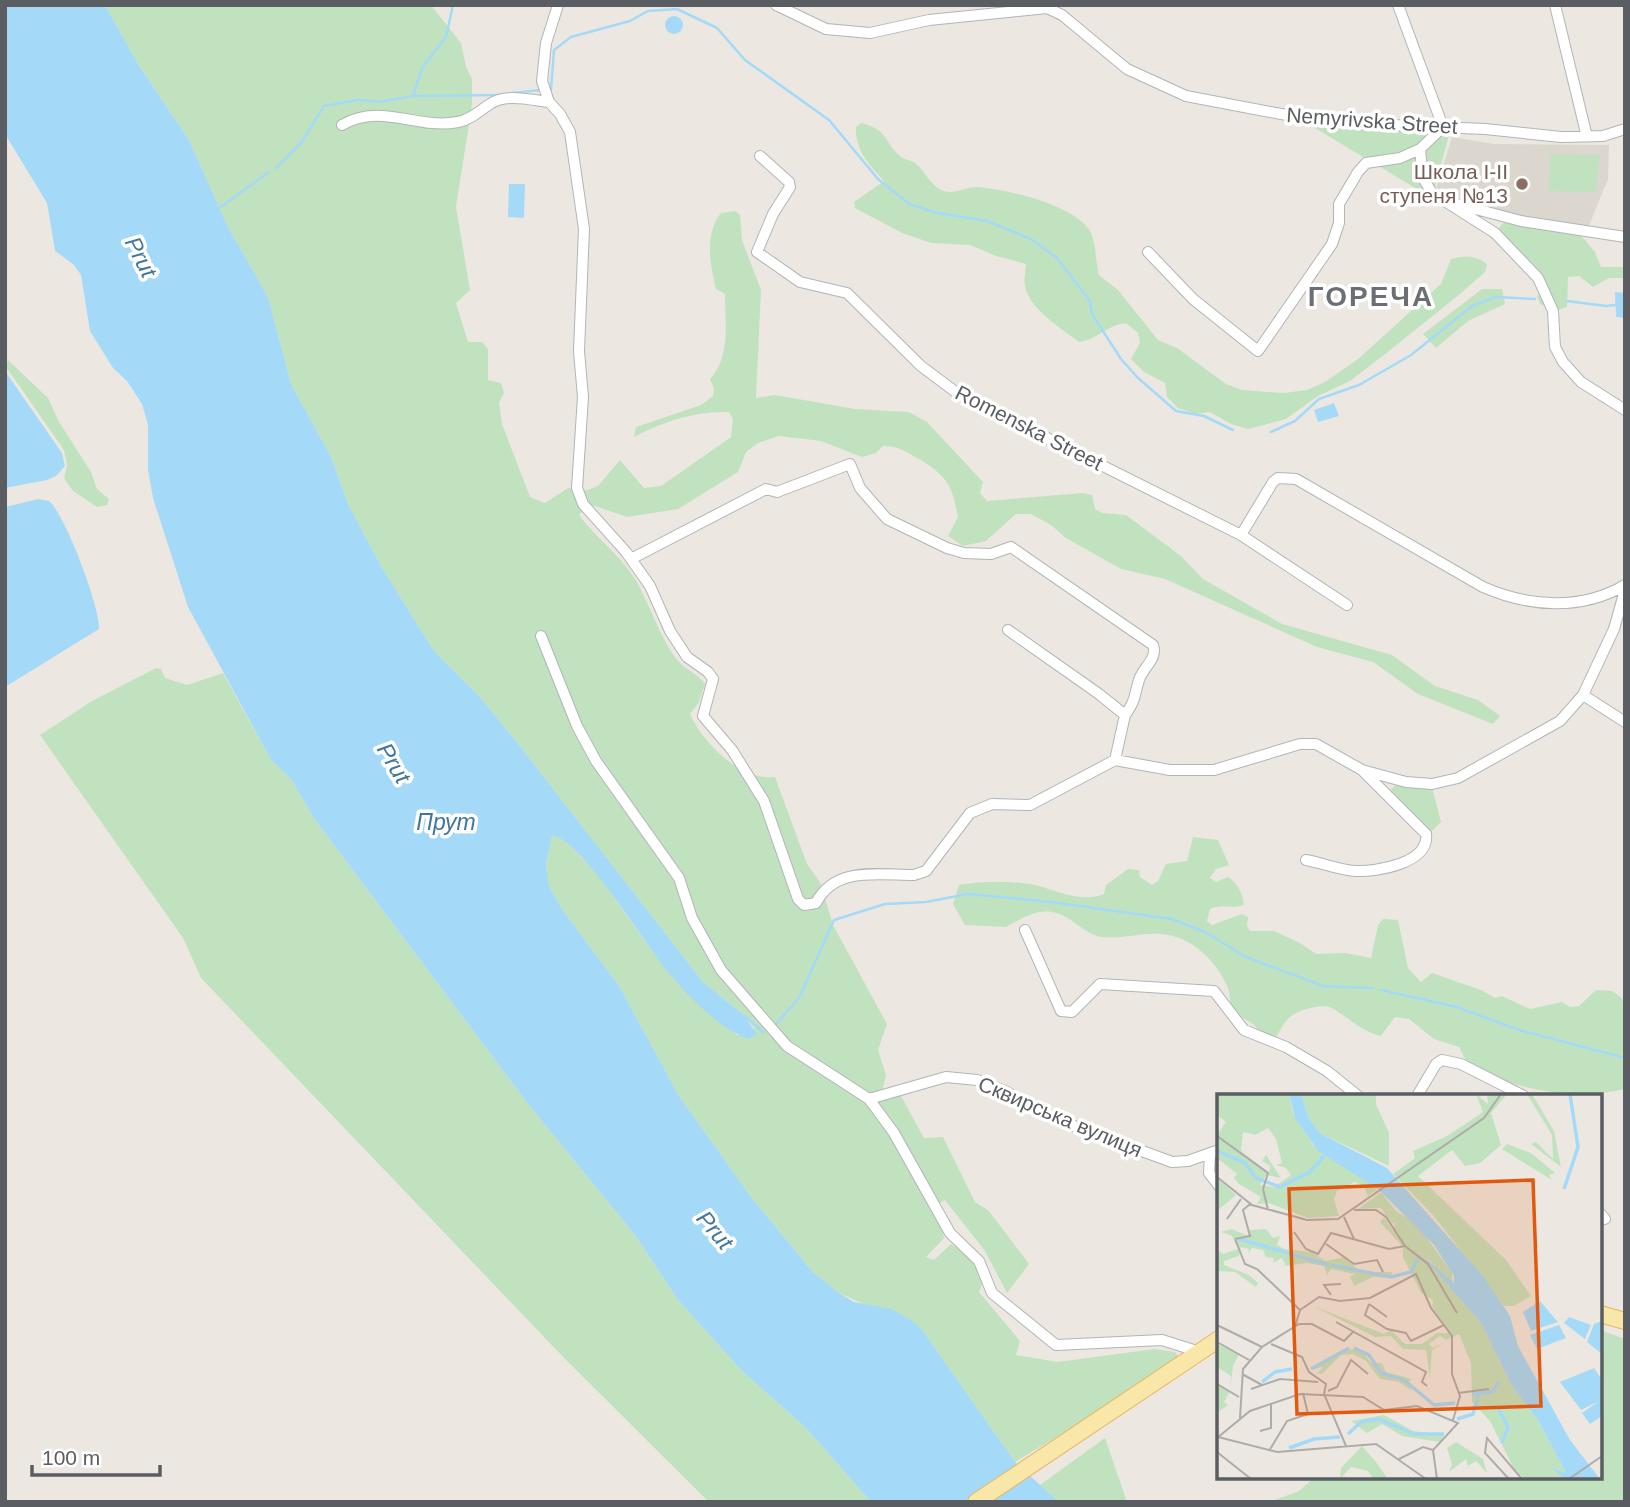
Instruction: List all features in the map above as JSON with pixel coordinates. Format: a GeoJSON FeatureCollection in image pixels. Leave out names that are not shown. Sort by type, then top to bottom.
{"type":"FeatureCollection","features":[{"type":"Feature","properties":{"kind":"main road"},"geometry":{"type":"LineString","coordinates":[[1602,1315],[1625,1321]]}},
{"type":"Feature","properties":{"kind":"main road"},"geometry":{"type":"LineString","coordinates":[[976,1502],[1123,1406],[1217,1340]]}},
{"type":"Feature","properties":{"kind":"street"},"geometry":{"type":"LineString","coordinates":[[558,5],[546,43],[542,81],[547,100],[560,114],[570,132],[584,229],[579,351],[583,397],[577,488],[583,504],[631,559],[650,586],[670,631],[687,657],[713,679],[703,716],[732,750],[764,801],[798,899],[804,905],[811,905],[829,883],[842,878],[915,875],[926,871],[970,813],[992,804],[1030,805],[1115,760],[1170,770],[1214,770],[1300,744],[1316,744],[1362,770],[1406,782],[1432,783],[1458,778],[1560,721],[1583,695],[1614,629],[1625,590]]}},
{"type":"Feature","properties":{"kind":"street","name":"Nemyrivska Street"},"geometry":{"type":"LineString","coordinates":[[776,5],[826,29],[870,33],[929,20],[1047,8],[1062,15],[1127,69],[1186,96],[1323,122],[1587,137],[1625,129]]}},
{"type":"Feature","properties":{"kind":"street"},"geometry":{"type":"LineString","coordinates":[[1148,252],[1193,299],[1258,351],[1332,244],[1339,223],[1339,204],[1358,172],[1366,163],[1400,158],[1420,149],[1443,127],[1398,5]]}},
{"type":"Feature","properties":{"kind":"street"},"geometry":{"type":"LineString","coordinates":[[1555,5],[1587,137]]}},
{"type":"Feature","properties":{"kind":"street"},"geometry":{"type":"LineString","coordinates":[[342,125],[357,116],[385,114],[424,122],[456,122],[476,116],[492,102],[508,98],[547,100]]}},
{"type":"Feature","properties":{"kind":"street"},"geometry":{"type":"LineString","coordinates":[[1420,149],[1423,178],[1432,194],[1495,233],[1538,278],[1553,311],[1555,347],[1563,362],[1581,382],[1625,410]]}},
{"type":"Feature","properties":{"kind":"street","name":"Romenska Street"},"geometry":{"type":"LineString","coordinates":[[760,156],[789,182],[790,187],[773,214],[757,252],[800,282],[847,293],[921,366],[957,393],[1241,535],[1347,605]]}},
{"type":"Feature","properties":{"kind":"street"},"geometry":{"type":"LineString","coordinates":[[1443,200],[1521,221],[1625,237]]}},
{"type":"Feature","properties":{"kind":"street"},"geometry":{"type":"LineString","coordinates":[[631,559],[766,489],[777,492],[850,464],[860,488],[887,519],[947,548],[964,553],[991,554],[1011,547],[1153,645],[1153,657],[1139,681],[1135,702],[1125,715],[1115,760]]}},
{"type":"Feature","properties":{"kind":"street"},"geometry":{"type":"LineString","coordinates":[[1241,535],[1273,482],[1278,478],[1296,479],[1483,587],[1510,598],[1593,601],[1625,585]]}},
{"type":"Feature","properties":{"kind":"street"},"geometry":{"type":"LineString","coordinates":[[1008,630],[1125,715]]}},
{"type":"Feature","properties":{"kind":"street"},"geometry":{"type":"LineString","coordinates":[[541,636],[577,726],[596,761],[679,878],[692,918],[721,970],[787,1046],[869,1099],[894,1133],[950,1233],[979,1261],[992,1293],[1005,1307],[1056,1345],[1162,1340],[1201,1352]]}},
{"type":"Feature","properties":{"kind":"street"},"geometry":{"type":"LineString","coordinates":[[1583,695],[1625,722]]}},
{"type":"Feature","properties":{"kind":"street"},"geometry":{"type":"LineString","coordinates":[[1306,860],[1354,871],[1380,869],[1418,856],[1427,841],[1426,834],[1362,770]]}},
{"type":"Feature","properties":{"kind":"street"},"geometry":{"type":"LineString","coordinates":[[1025,930],[1061,1011],[1072,1012],[1100,984],[1214,991],[1244,1030],[1286,1047],[1327,1072],[1355,1094]]}},
{"type":"Feature","properties":{"kind":"street"},"geometry":{"type":"LineString","coordinates":[[1418,1094],[1436,1064],[1442,1060],[1461,1064],[1520,1094]]}},
{"type":"Feature","properties":{"kind":"street","name":"Сквирська вулиця"},"geometry":{"type":"LineString","coordinates":[[869,1099],[946,1077],[976,1080],[1004,1091],[1052,1118],[1154,1156],[1172,1161],[1214,1152]]}},
{"type":"Feature","properties":{"kind":"street"},"geometry":{"type":"LineString","coordinates":[[1214,1152],[1209,1173],[1217,1183]]}},
{"type":"Feature","properties":{"kind":"shaded area","name":"Школа I-II ступеня №13"},"geometry":{"type":"Polygon","coordinates":[[[1452,137],[1494,144],[1609,145],[1608,179],[1588,228],[1496,211],[1436,189],[1452,137]]]}},
{"type":"Feature","properties":{"kind":"green space"},"geometry":{"type":"Polygon","coordinates":[[[105,5],[431,5],[461,43],[466,67],[472,79],[472,105],[456,207],[470,290],[456,303],[468,342],[482,342],[488,349],[488,380],[501,383],[504,393],[499,402],[502,424],[530,497],[545,503],[568,488],[588,490],[598,486],[620,460],[644,488],[661,486],[731,437],[733,419],[729,412],[680,418],[634,437],[636,427],[701,405],[713,396],[714,388],[710,379],[717,370],[724,350],[726,316],[725,294],[716,289],[710,260],[710,240],[721,213],[735,211],[740,215],[742,240],[761,290],[756,398],[775,395],[855,409],[909,412],[927,422],[983,482],[980,493],[987,501],[1083,493],[1092,495],[1095,509],[1102,513],[1126,515],[1181,556],[1203,579],[1282,624],[1392,655],[1435,686],[1478,700],[1500,716],[1493,724],[1418,694],[1373,662],[1317,647],[1165,579],[1121,569],[1066,538],[1051,525],[1031,514],[1016,514],[986,541],[963,546],[948,536],[958,517],[947,482],[928,465],[894,447],[883,446],[876,453],[862,457],[821,441],[779,436],[758,443],[746,452],[738,472],[678,509],[627,517],[589,504],[579,515],[633,576],[673,654],[705,684],[699,702],[690,714],[704,737],[724,758],[736,766],[762,777],[775,777],[807,864],[820,882],[833,925],[887,1024],[878,1050],[886,1075],[883,1087],[888,1095],[901,1096],[924,1138],[943,1137],[975,1202],[989,1211],[1029,1264],[1007,1293],[985,1251],[945,1200],[936,1205],[944,1238],[926,1257],[934,1260],[951,1244],[975,1261],[985,1277],[979,1292],[1020,1341],[1016,1355],[1058,1362],[1154,1349],[1175,1352],[1181,1361],[1015,1462],[923,1331],[839,1293],[812,1271],[751,1197],[679,1096],[619,986],[562,909],[549,886],[546,866],[552,835],[564,839],[597,874],[648,945],[688,992],[737,1035],[755,1029],[744,1015],[703,982],[516,741],[480,697],[434,651],[381,566],[348,504],[331,457],[291,384],[268,297],[228,227],[189,140],[138,64],[105,5]]]}},
{"type":"Feature","properties":{"kind":"green space"},"geometry":{"type":"Polygon","coordinates":[[[861,123],[877,129],[900,156],[915,163],[941,190],[950,192],[978,187],[1005,191],[1037,199],[1079,219],[1088,228],[1093,239],[1099,275],[1118,290],[1158,340],[1177,348],[1226,384],[1242,390],[1284,393],[1307,390],[1325,382],[1358,359],[1441,284],[1451,259],[1470,257],[1487,264],[1485,272],[1460,294],[1350,381],[1318,396],[1286,419],[1248,429],[1231,424],[1210,412],[1196,414],[1178,408],[1167,397],[1165,383],[1144,372],[1131,359],[1140,343],[1138,333],[1126,323],[1079,342],[1064,331],[1040,311],[1028,295],[1024,284],[1026,264],[970,245],[931,243],[902,233],[855,208],[854,202],[884,181],[860,150],[856,127],[861,123]]]}},
{"type":"Feature","properties":{"kind":"green space"},"geometry":{"type":"Polygon","coordinates":[[[1313,127],[1449,135],[1432,198],[1313,127]]]}},
{"type":"Feature","properties":{"kind":"green space"},"geometry":{"type":"Polygon","coordinates":[[[1551,154],[1600,155],[1596,192],[1548,191],[1551,154]]]}},
{"type":"Feature","properties":{"kind":"green space"},"geometry":{"type":"Polygon","coordinates":[[[1505,221],[1579,233],[1595,252],[1601,267],[1625,267],[1625,278],[1609,278],[1593,287],[1579,276],[1568,277],[1567,307],[1558,310],[1540,304],[1537,296],[1549,290],[1527,259],[1497,230],[1505,221]]]}},
{"type":"Feature","properties":{"kind":"green space"},"geometry":{"type":"Polygon","coordinates":[[[1482,289],[1502,289],[1505,304],[1468,321],[1436,348],[1423,334],[1482,289]]]}},
{"type":"Feature","properties":{"kind":"green space"},"geometry":{"type":"Polygon","coordinates":[[[8,360],[48,398],[58,420],[91,472],[97,489],[109,499],[107,505],[97,507],[73,491],[64,478],[67,465],[64,450],[6,367],[8,360]]]}},
{"type":"Feature","properties":{"kind":"green space"},"geometry":{"type":"Polygon","coordinates":[[[156,668],[161,669],[165,678],[187,685],[223,673],[271,760],[291,779],[313,817],[528,1104],[635,1235],[678,1300],[742,1371],[806,1428],[871,1502],[709,1502],[566,1360],[201,978],[183,938],[40,735],[92,701],[156,668]]]}},
{"type":"Feature","properties":{"kind":"green space"},"geometry":{"type":"Polygon","coordinates":[[[1394,786],[1432,787],[1441,822],[1430,833],[1391,790],[1394,786]]]}},
{"type":"Feature","properties":{"kind":"green space"},"geometry":{"type":"Polygon","coordinates":[[[1193,837],[1218,840],[1229,865],[1216,869],[1210,878],[1216,882],[1228,877],[1231,879],[1239,889],[1244,905],[1210,909],[1207,921],[1212,925],[1242,914],[1248,917],[1247,926],[1250,931],[1274,931],[1316,954],[1345,953],[1371,958],[1378,925],[1383,919],[1398,920],[1408,968],[1421,982],[1432,973],[1481,990],[1495,998],[1502,996],[1530,1009],[1562,1002],[1570,1007],[1579,1006],[1596,990],[1612,991],[1622,998],[1625,1007],[1625,1089],[1605,1093],[1565,1094],[1507,1082],[1469,1067],[1459,1047],[1434,1039],[1409,1019],[1395,1017],[1381,1036],[1361,1028],[1332,1008],[1317,1007],[1290,1017],[1277,1036],[1260,1033],[1234,1009],[1228,988],[1217,968],[1202,952],[1183,939],[1161,934],[1112,938],[1097,936],[1052,912],[1036,913],[1006,927],[965,925],[953,904],[959,885],[976,883],[1031,884],[1077,897],[1095,897],[1104,894],[1106,885],[1128,869],[1139,870],[1140,877],[1152,885],[1158,881],[1166,864],[1187,861],[1193,837]]]}},
{"type":"Feature","properties":{"kind":"green space"},"geometry":{"type":"Polygon","coordinates":[[[1602,1331],[1625,1339],[1625,1502],[1270,1502],[1299,1491],[1313,1479],[1602,1479],[1602,1331]]]}},
{"type":"Feature","properties":{"kind":"green space"},"geometry":{"type":"Polygon","coordinates":[[[1105,1438],[1127,1502],[1059,1502],[1040,1485],[1105,1438]]]}},
{"type":"Feature","properties":{"kind":"water","name":"Прут"},"geometry":{"type":"Polygon","coordinates":[[[5,5],[105,5],[138,64],[189,140],[228,227],[268,297],[291,384],[331,457],[348,504],[381,566],[434,651],[480,697],[516,741],[703,982],[744,1015],[757,1034],[749,1039],[726,1028],[695,1001],[668,972],[612,894],[578,853],[563,840],[552,836],[546,865],[549,886],[562,909],[619,986],[679,1096],[751,1197],[812,1271],[854,1302],[891,1309],[911,1320],[923,1331],[1015,1462],[1059,1502],[871,1502],[806,1428],[742,1371],[678,1300],[635,1235],[528,1104],[313,817],[291,779],[271,760],[188,607],[153,498],[148,470],[148,425],[142,404],[127,381],[113,368],[90,331],[81,275],[74,265],[55,251],[47,203],[5,134],[5,5]]]}},
{"type":"Feature","properties":{"kind":"water"},"geometry":{"type":"Polygon","coordinates":[[[674,16],[680,19],[683,25],[680,31],[674,34],[668,31],[665,25],[668,19],[674,16]]]}},
{"type":"Feature","properties":{"kind":"water"},"geometry":{"type":"Polygon","coordinates":[[[509,184],[525,184],[524,218],[508,217],[509,184]]]}},
{"type":"Feature","properties":{"kind":"water"},"geometry":{"type":"Polygon","coordinates":[[[1615,292],[1625,293],[1625,318],[1616,317],[1615,292]]]}},
{"type":"Feature","properties":{"kind":"water"},"geometry":{"type":"Polygon","coordinates":[[[5,371],[62,453],[65,466],[56,476],[47,480],[5,488],[5,371]]]}},
{"type":"Feature","properties":{"kind":"water"},"geometry":{"type":"Polygon","coordinates":[[[1334,403],[1339,416],[1318,422],[1314,410],[1334,403]]]}},
{"type":"Feature","properties":{"kind":"water"},"geometry":{"type":"Polygon","coordinates":[[[38,499],[49,501],[64,524],[88,583],[99,629],[5,687],[5,507],[38,499]]]}},
{"type":"Feature","properties":{"kind":"waterway"},"geometry":{"type":"LineString","coordinates":[[413,96],[422,68],[446,37],[453,5]]}},
{"type":"Feature","properties":{"kind":"waterway"},"geometry":{"type":"LineString","coordinates":[[547,90],[551,89],[554,50],[571,37],[630,21],[648,11],[677,9],[717,28],[745,60],[829,120],[878,179],[909,204],[938,213],[987,221],[1031,239],[1057,258],[1090,301],[1092,314],[1121,359],[1137,377],[1176,411],[1204,416],[1233,430]]}},
{"type":"Feature","properties":{"kind":"waterway"},"geometry":{"type":"LineString","coordinates":[[513,93],[541,90]]}},
{"type":"Feature","properties":{"kind":"waterway"},"geometry":{"type":"LineString","coordinates":[[276,168],[301,143],[324,106],[358,100],[380,102],[413,96],[499,95]]}},
{"type":"Feature","properties":{"kind":"waterway"},"geometry":{"type":"LineString","coordinates":[[218,209],[269,172]]}},
{"type":"Feature","properties":{"kind":"waterway"},"geometry":{"type":"LineString","coordinates":[[1271,432],[1295,421],[1319,399],[1359,385],[1411,355],[1472,306],[1496,297],[1535,299]]}},
{"type":"Feature","properties":{"kind":"waterway"},"geometry":{"type":"LineString","coordinates":[[1567,301],[1606,306],[1625,304]]}},
{"type":"Feature","properties":{"kind":"waterway"},"geometry":{"type":"LineString","coordinates":[[776,1024],[799,998],[834,920],[885,904],[926,902],[968,894],[1051,902],[1172,919],[1205,932],[1246,957],[1323,986],[1372,988]]}},
{"type":"Feature","properties":{"kind":"waterway"},"geometry":{"type":"LineString","coordinates":[[1381,990],[1457,1007],[1519,1030],[1625,1058]]}},
{"type":"Feature","properties":{"kind":"waterway"},"geometry":{"type":"LineString","coordinates":[[744,1015],[764,1033]]}},
{"type":"Feature","properties":{"kind":"place","name":"Школа I-II ступеня №13"},"geometry":{"type":"Point","coordinates":[1522,184]}},
{"type":"Feature","properties":{"kind":"district","name":"ГОРЕЧА"},"geometry":{"type":"Point","coordinates":[1371,296]}},
{"type":"Feature","properties":{"kind":"water label","name":"Prut"},"geometry":{"type":"Point","coordinates":[141,257]}},
{"type":"Feature","properties":{"kind":"water label","name":"Prut"},"geometry":{"type":"Point","coordinates":[394,763]}},
{"type":"Feature","properties":{"kind":"water label","name":"Prut"},"geometry":{"type":"Point","coordinates":[715,1230]}}]}
